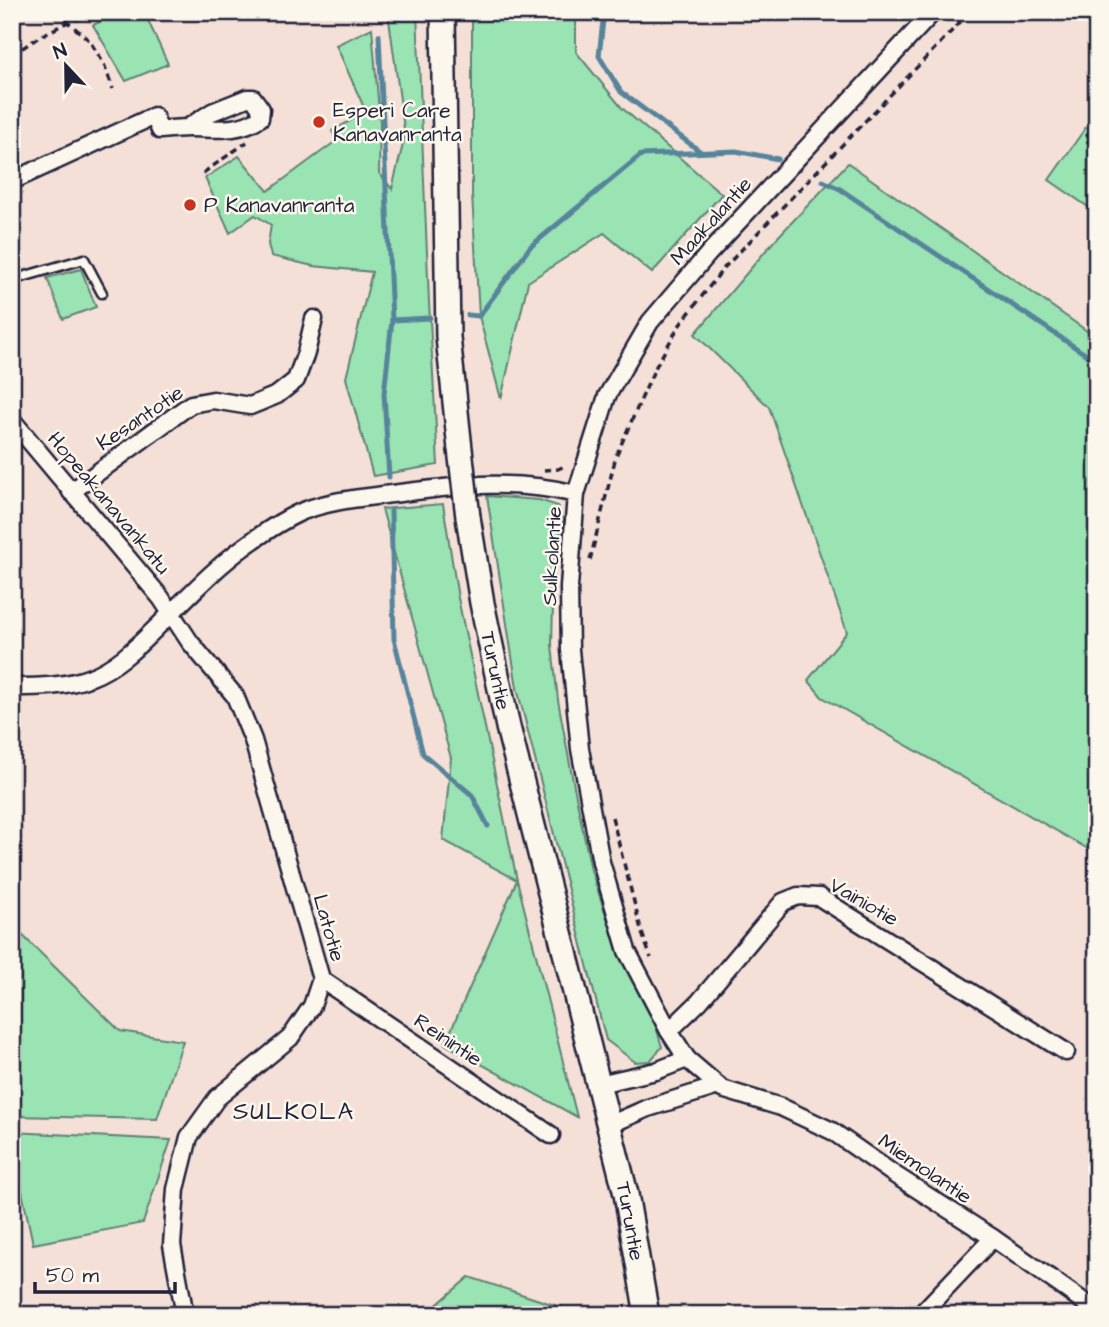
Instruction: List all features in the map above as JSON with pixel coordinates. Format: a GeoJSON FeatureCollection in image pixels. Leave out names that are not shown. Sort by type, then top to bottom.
{"type":"FeatureCollection","features":[{"type":"Feature","properties":{"kind":"main road","name":"Turuntie"},"geometry":{"type":"LineString","coordinates":[[443,12],[448,337],[468,517],[482,603],[509,727],[626,1194],[647,1315]]}},
{"type":"Feature","properties":{"kind":"street","name":"Maakalantie"},"geometry":{"type":"LineString","coordinates":[[576,494],[607,396],[650,322],[709,253],[933,12]]}},
{"type":"Feature","properties":{"kind":"street"},"geometry":{"type":"LineString","coordinates":[[12,181],[154,116],[160,130],[187,128]]}},
{"type":"Feature","properties":{"kind":"street","name":"Kesantotie"},"geometry":{"type":"LineString","coordinates":[[71,492],[191,404],[212,400],[250,406],[277,395],[296,380],[314,319]]}},
{"type":"Feature","properties":{"kind":"street","name":"Hopeakanavankatu"},"geometry":{"type":"LineString","coordinates":[[12,420],[161,598],[171,614]]}},
{"type":"Feature","properties":{"kind":"street","name":"Sulkolantie"},"geometry":{"type":"LineString","coordinates":[[12,687],[46,688],[91,678],[121,660],[220,565],[276,525],[302,512],[332,502],[443,487],[504,483],[545,486],[576,494],[569,587],[570,650],[580,749],[601,862],[628,951],[669,1031],[687,1059]]}},
{"type":"Feature","properties":{"kind":"street","name":"Latotie"},"geometry":{"type":"LineString","coordinates":[[171,614],[235,696],[253,740],[321,979],[312,1006],[290,1038],[217,1098],[189,1138],[176,1189],[172,1245],[185,1315]]}},
{"type":"Feature","properties":{"kind":"street","name":"Vainiotie"},"geometry":{"type":"LineString","coordinates":[[669,1031],[699,1002],[783,902],[798,895],[819,897],[1066,1052]]}},
{"type":"Feature","properties":{"kind":"street","name":"Reinintie"},"geometry":{"type":"LineString","coordinates":[[321,979],[551,1135]]}},
{"type":"Feature","properties":{"kind":"street"},"geometry":{"type":"LineString","coordinates":[[599,1084],[656,1071],[687,1059]]}},
{"type":"Feature","properties":{"kind":"street","name":"Miemolantie"},"geometry":{"type":"LineString","coordinates":[[687,1059],[718,1086],[781,1107],[832,1131],[1097,1311]]}},
{"type":"Feature","properties":{"kind":"street"},"geometry":{"type":"LineString","coordinates":[[609,1125],[648,1108],[718,1086]]}},
{"type":"Feature","properties":{"kind":"street"},"geometry":{"type":"LineString","coordinates":[[920,1315],[993,1238]]}},
{"type":"Feature","properties":{"kind":"lane"},"geometry":{"type":"LineString","coordinates":[[12,280],[84,259],[102,293]]}},
{"type":"Feature","properties":{"kind":"path"},"geometry":{"type":"LineString","coordinates":[[56,12],[89,40],[104,64],[113,89]]}},
{"type":"Feature","properties":{"kind":"path"},"geometry":{"type":"LineString","coordinates":[[12,55],[66,23],[95,12]]}},
{"type":"Feature","properties":{"kind":"path"},"geometry":{"type":"LineString","coordinates":[[589,566],[616,456],[655,368],[679,327],[723,269],[970,12]]}},
{"type":"Feature","properties":{"kind":"path"},"geometry":{"type":"LineString","coordinates":[[1097,121],[1085,139],[1097,149]]}},
{"type":"Feature","properties":{"kind":"path"},"geometry":{"type":"LineString","coordinates":[[203,173],[247,142]]}},
{"type":"Feature","properties":{"kind":"path"},"geometry":{"type":"LineString","coordinates":[[532,470],[558,469],[573,460],[578,449],[589,451]]}},
{"type":"Feature","properties":{"kind":"path"},"geometry":{"type":"LineString","coordinates":[[609,807],[642,933],[652,958]]}},
{"type":"Feature","properties":{"kind":"green space"},"geometry":{"type":"Polygon","coordinates":[[[121,12],[127,12],[129,18],[145,14],[168,64],[126,81],[93,25],[121,12]]]}},
{"type":"Feature","properties":{"kind":"green space"},"geometry":{"type":"Polygon","coordinates":[[[388,12],[417,12],[438,465],[373,476],[346,378],[372,272],[313,266],[271,256],[268,244],[271,225],[255,215],[230,233],[205,178],[239,156],[268,191],[336,141],[332,131],[366,112],[336,45],[372,28],[380,123],[379,173],[392,189],[405,136],[388,12]]]}},
{"type":"Feature","properties":{"kind":"green space"},"geometry":{"type":"Polygon","coordinates":[[[472,12],[576,12],[576,52],[622,108],[722,194],[652,273],[604,233],[528,282],[501,399],[479,316],[472,195],[472,12]]]}},
{"type":"Feature","properties":{"kind":"green space"},"geometry":{"type":"Polygon","coordinates":[[[1086,127],[1097,134],[1097,213],[1049,180],[1086,127]]]}},
{"type":"Feature","properties":{"kind":"green space"},"geometry":{"type":"Polygon","coordinates":[[[848,163],[1097,338],[1097,854],[822,697],[808,680],[847,632],[769,407],[695,334],[774,241],[848,163]]]}},
{"type":"Feature","properties":{"kind":"green space"},"geometry":{"type":"Polygon","coordinates":[[[81,269],[96,307],[63,319],[47,278],[81,269]]]}},
{"type":"Feature","properties":{"kind":"green space"},"geometry":{"type":"Polygon","coordinates":[[[487,496],[539,500],[558,506],[563,521],[554,564],[552,645],[558,700],[591,870],[620,957],[652,1014],[662,1047],[650,1061],[635,1062],[606,1040],[517,688],[487,496]]]}},
{"type":"Feature","properties":{"kind":"green space"},"geometry":{"type":"Polygon","coordinates":[[[443,504],[458,598],[517,880],[443,840],[451,758],[382,509],[443,504]]]}},
{"type":"Feature","properties":{"kind":"green space"},"geometry":{"type":"Polygon","coordinates":[[[517,880],[577,1117],[445,1044],[517,880]]]}},
{"type":"Feature","properties":{"kind":"green space"},"geometry":{"type":"Polygon","coordinates":[[[12,925],[120,1031],[183,1041],[157,1119],[12,1116],[12,925]]]}},
{"type":"Feature","properties":{"kind":"green space"},"geometry":{"type":"Polygon","coordinates":[[[12,1132],[171,1140],[143,1223],[33,1244],[12,1144],[12,1132]]]}},
{"type":"Feature","properties":{"kind":"green space"},"geometry":{"type":"Polygon","coordinates":[[[469,1277],[585,1315],[425,1315],[469,1277]]]}},
{"type":"Feature","properties":{"kind":"waterway"},"geometry":{"type":"LineString","coordinates":[[604,12],[599,56],[621,92],[701,152]]}},
{"type":"Feature","properties":{"kind":"waterway"},"geometry":{"type":"LineString","coordinates":[[379,35],[392,320],[430,318]]}},
{"type":"Feature","properties":{"kind":"waterway"},"geometry":{"type":"LineString","coordinates":[[468,315],[479,316],[530,247],[641,155],[736,151],[778,159]]}},
{"type":"Feature","properties":{"kind":"waterway"},"geometry":{"type":"LineString","coordinates":[[823,181],[840,189],[1097,362]]}},
{"type":"Feature","properties":{"kind":"waterway"},"geometry":{"type":"LineString","coordinates":[[389,477],[384,394],[392,320]]}},
{"type":"Feature","properties":{"kind":"waterway"},"geometry":{"type":"LineString","coordinates":[[391,510],[394,639],[423,754],[472,795],[488,826]]}},
{"type":"Feature","properties":{"kind":"place","name":"Esperi Care Kanavanranta"},"geometry":{"type":"Point","coordinates":[319,122]}},
{"type":"Feature","properties":{"kind":"place","name":"P Kanavanranta"},"geometry":{"type":"Point","coordinates":[190,205]}},
{"type":"Feature","properties":{"kind":"district","name":"SULKOLA"},"geometry":{"type":"Point","coordinates":[294,1112]}}]}
